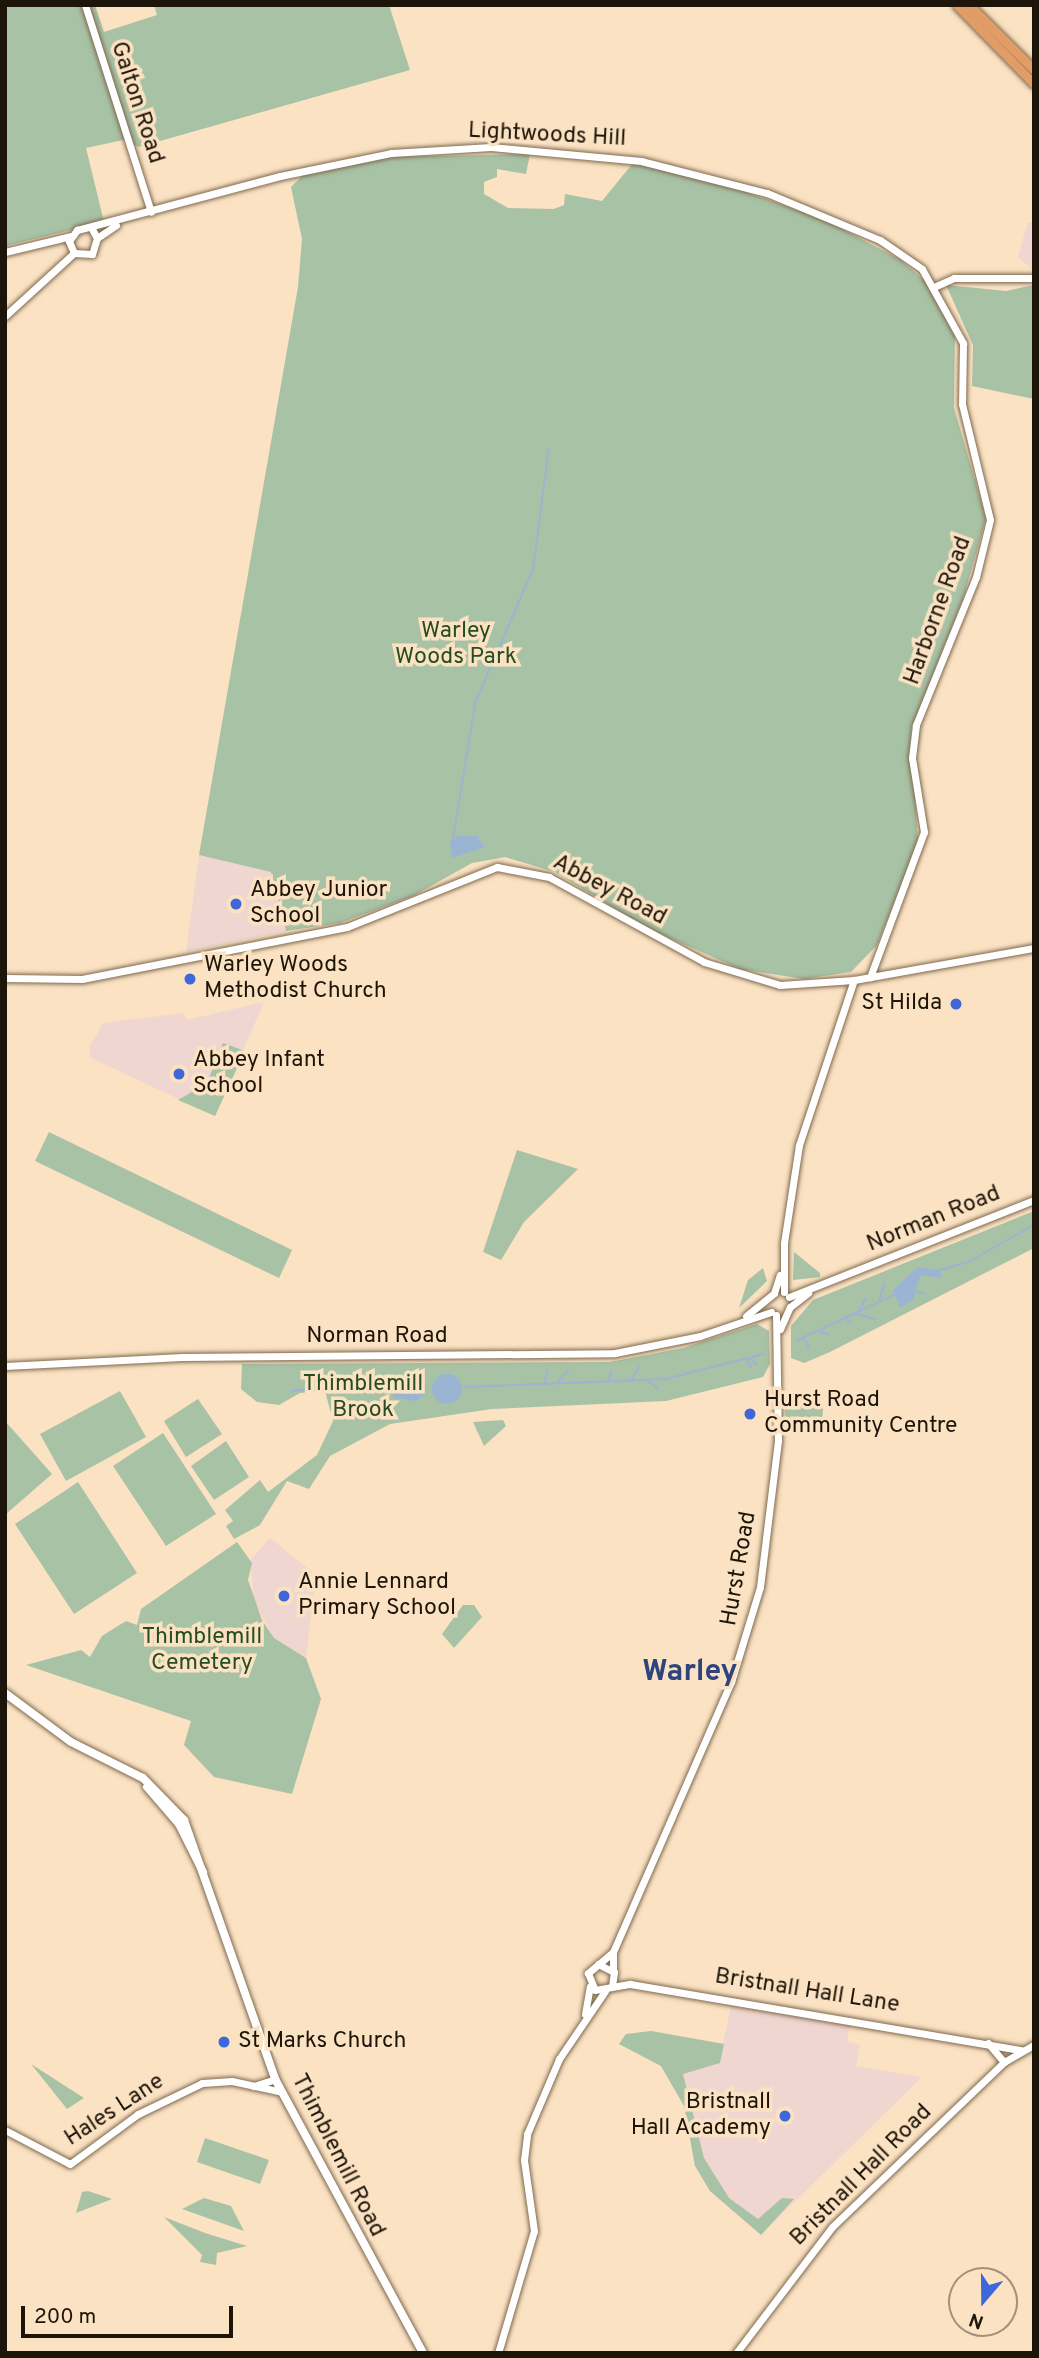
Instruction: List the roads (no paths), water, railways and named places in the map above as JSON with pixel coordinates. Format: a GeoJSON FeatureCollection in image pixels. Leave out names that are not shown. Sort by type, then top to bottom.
{"type":"FeatureCollection","features":[{"type":"Feature","properties":{"kind":"highway"},"geometry":{"type":"LineString","coordinates":[[957,5],[1033,77]]}},
{"type":"Feature","properties":{"kind":"highway"},"geometry":{"type":"LineString","coordinates":[[969,5],[1033,77]]}},
{"type":"Feature","properties":{"kind":"main road","name":"Thimblemill Road"},"geometry":{"type":"LineString","coordinates":[[5,1693],[71,1742],[132,1773],[179,1824],[210,1888],[275,2079],[423,2353]]}},
{"type":"Feature","properties":{"kind":"street","name":"Galton Road"},"geometry":{"type":"LineString","coordinates":[[85,5],[151,212]]}},
{"type":"Feature","properties":{"kind":"street","name":"Lightwoods Hill"},"geometry":{"type":"LineString","coordinates":[[71,236],[151,212],[391,153],[491,147],[588,154],[698,174],[832,216],[880,240]]}},
{"type":"Feature","properties":{"kind":"street","name":"Lightwoods Hill"},"geometry":{"type":"LineString","coordinates":[[75,253],[92,254],[97,238],[123,221]]}},
{"type":"Feature","properties":{"kind":"street"},"geometry":{"type":"LineString","coordinates":[[92,229],[97,238]]}},
{"type":"Feature","properties":{"kind":"street"},"geometry":{"type":"LineString","coordinates":[[5,252],[71,236],[75,253],[5,316]]}},
{"type":"Feature","properties":{"kind":"street","name":"Harborne Road"},"geometry":{"type":"LineString","coordinates":[[870,977],[924,832],[912,758],[916,725],[976,577],[990,520],[962,404],[963,343],[936,286],[880,240]]}},
{"type":"Feature","properties":{"kind":"street"},"geometry":{"type":"LineString","coordinates":[[936,286],[954,278],[1034,278]]}},
{"type":"Feature","properties":{"kind":"street","name":"Abbey Road"},"geometry":{"type":"LineString","coordinates":[[5,978],[82,979],[347,927],[481,872],[515,867],[549,877],[622,922],[729,972],[799,987],[1034,948]]}},
{"type":"Feature","properties":{"kind":"street"},"geometry":{"type":"LineString","coordinates":[[771,1296],[781,1271],[799,1145],[854,980]]}},
{"type":"Feature","properties":{"kind":"street","name":"Norman Road"},"geometry":{"type":"LineString","coordinates":[[743,1319],[771,1296],[810,1291],[1034,1200]]}},
{"type":"Feature","properties":{"kind":"street"},"geometry":{"type":"LineString","coordinates":[[781,1271],[788,1310]]}},
{"type":"Feature","properties":{"kind":"street","name":"Norman Road"},"geometry":{"type":"LineString","coordinates":[[5,1366],[183,1357],[615,1353],[700,1336],[743,1319],[788,1310],[810,1291]]}},
{"type":"Feature","properties":{"kind":"street","name":"Hurst Road"},"geometry":{"type":"LineString","coordinates":[[608,1989],[614,1972],[613,1952],[746,1640],[775,1468],[778,1333],[771,1296]]}},
{"type":"Feature","properties":{"kind":"street","name":"Hurst Road"},"geometry":{"type":"LineString","coordinates":[[778,1333],[788,1310]]}},
{"type":"Feature","properties":{"kind":"street","name":"Hurst Road"},"geometry":{"type":"LineString","coordinates":[[598,1964],[613,1952]]}},
{"type":"Feature","properties":{"kind":"street"},"geometry":{"type":"LineString","coordinates":[[498,2353],[534,2231],[524,2160],[527,2134],[584,2014],[590,1986],[588,1973],[598,1964]]}},
{"type":"Feature","properties":{"kind":"street","name":"Bristnall Hall Lane"},"geometry":{"type":"LineString","coordinates":[[598,1964],[630,1984]]}},
{"type":"Feature","properties":{"kind":"street","name":"Bristnall Hall Lane"},"geometry":{"type":"LineString","coordinates":[[608,1989],[630,1984],[977,2039],[1021,2050]]}},
{"type":"Feature","properties":{"kind":"street"},"geometry":{"type":"LineString","coordinates":[[590,1986],[608,1989]]}},
{"type":"Feature","properties":{"kind":"street"},"geometry":{"type":"LineString","coordinates":[[584,2014],[608,1989]]}},
{"type":"Feature","properties":{"kind":"street","name":"Bristnall Hall Lane"},"geometry":{"type":"LineString","coordinates":[[977,2039],[998,2049],[1004,2062]]}},
{"type":"Feature","properties":{"kind":"street","name":"Bristnall Hall Road"},"geometry":{"type":"LineString","coordinates":[[736,2353],[832,2227],[1004,2062],[1034,2045]]}},
{"type":"Feature","properties":{"kind":"street","name":"Hales Lane"},"geometry":{"type":"LineString","coordinates":[[254,2086],[275,2079]]}},
{"type":"Feature","properties":{"kind":"street","name":"Hales Lane"},"geometry":{"type":"LineString","coordinates":[[5,2130],[70,2164],[173,2094],[216,2081],[282,2092]]}},
{"type":"Feature","properties":{"kind":"water"},"geometry":{"type":"Polygon","coordinates":[[[459,836],[477,836],[485,847],[452,858],[450,841],[459,836]]]}},
{"type":"Feature","properties":{"kind":"water"},"geometry":{"type":"Polygon","coordinates":[[[918,1267],[940,1271],[942,1278],[920,1275],[913,1300],[900,1308],[893,1290],[918,1267]]]}},
{"type":"Feature","properties":{"kind":"water"},"geometry":{"type":"Polygon","coordinates":[[[447,1374],[458,1378],[462,1389],[458,1400],[447,1404],[436,1400],[432,1389],[436,1378],[447,1374]]]}},
{"type":"Feature","properties":{"kind":"water"},"geometry":{"type":"Polygon","coordinates":[[[386,1378],[413,1378],[426,1384],[425,1394],[416,1401],[394,1398],[386,1378]]]}},
{"type":"Feature","properties":{"kind":"waterway"},"geometry":{"type":"LineString","coordinates":[[453,838],[475,703],[533,569],[549,448]]}},
{"type":"Feature","properties":{"kind":"waterway","name":"Thimblemill Brook"},"geometry":{"type":"LineString","coordinates":[[933,1272],[968,1262],[1034,1225]]}},
{"type":"Feature","properties":{"kind":"waterway"},"geometry":{"type":"LineString","coordinates":[[879,1302],[884,1283]]}},
{"type":"Feature","properties":{"kind":"waterway"},"geometry":{"type":"LineString","coordinates":[[913,1291],[925,1294]]}},
{"type":"Feature","properties":{"kind":"waterway","name":"Thimblemill Brook"},"geometry":{"type":"LineString","coordinates":[[796,1341],[896,1294]]}},
{"type":"Feature","properties":{"kind":"waterway","name":"Thimblemill Brook"},"geometry":{"type":"LineString","coordinates":[[866,1298],[857,1314],[875,1319]]}},
{"type":"Feature","properties":{"kind":"waterway","name":"Thimblemill Brook"},"geometry":{"type":"LineString","coordinates":[[845,1317],[851,1324]]}},
{"type":"Feature","properties":{"kind":"waterway"},"geometry":{"type":"LineString","coordinates":[[821,1332],[830,1335]]}},
{"type":"Feature","properties":{"kind":"waterway"},"geometry":{"type":"LineString","coordinates":[[804,1339],[809,1347]]}},
{"type":"Feature","properties":{"kind":"waterway","name":"Thimblemill Brook"},"geometry":{"type":"LineString","coordinates":[[465,1387],[666,1379],[764,1354]]}},
{"type":"Feature","properties":{"kind":"waterway"},"geometry":{"type":"LineString","coordinates":[[750,1358],[757,1365]]}},
{"type":"Feature","properties":{"kind":"waterway"},"geometry":{"type":"LineString","coordinates":[[746,1359],[751,1367]]}},
{"type":"Feature","properties":{"kind":"waterway"},"geometry":{"type":"LineString","coordinates":[[631,1380],[639,1366]]}},
{"type":"Feature","properties":{"kind":"waterway"},"geometry":{"type":"LineString","coordinates":[[545,1382],[547,1370]]}},
{"type":"Feature","properties":{"kind":"waterway"},"geometry":{"type":"LineString","coordinates":[[558,1382],[568,1370]]}},
{"type":"Feature","properties":{"kind":"waterway"},"geometry":{"type":"LineString","coordinates":[[609,1380],[611,1371]]}},
{"type":"Feature","properties":{"kind":"waterway"},"geometry":{"type":"LineString","coordinates":[[647,1380],[657,1388]]}},
{"type":"Feature","properties":{"kind":"waterway","name":"Thimblemill Brook"},"geometry":{"type":"LineString","coordinates":[[291,1391],[387,1381]]}},
{"type":"Feature","properties":{"kind":"place","name":"Abbey Junior School"},"geometry":{"type":"Point","coordinates":[236,904]}},
{"type":"Feature","properties":{"kind":"place","name":"Warley Woods Methodist Church"},"geometry":{"type":"Point","coordinates":[190,979]}},
{"type":"Feature","properties":{"kind":"place","name":"St Hilda"},"geometry":{"type":"Point","coordinates":[956,1004]}},
{"type":"Feature","properties":{"kind":"place","name":"Abbey Infant School"},"geometry":{"type":"Point","coordinates":[179,1074]}},
{"type":"Feature","properties":{"kind":"place","name":"Hurst Road Community Centre"},"geometry":{"type":"Point","coordinates":[750,1414]}},
{"type":"Feature","properties":{"kind":"place","name":"Annie Lennard Primary School"},"geometry":{"type":"Point","coordinates":[284,1596]}},
{"type":"Feature","properties":{"kind":"place","name":"St Marks Church"},"geometry":{"type":"Point","coordinates":[224,2042]}},
{"type":"Feature","properties":{"kind":"place","name":"Bristnall Hall Academy"},"geometry":{"type":"Point","coordinates":[785,2116]}},
{"type":"Feature","properties":{"kind":"district","name":"Warley"},"geometry":{"type":"Point","coordinates":[690,1673]}},
{"type":"Feature","properties":{"kind":"park label","name":"Warley Woods Park"},"geometry":{"type":"Point","coordinates":[456,645]}},
{"type":"Feature","properties":{"kind":"park label","name":"Thimblemill Cemetery"},"geometry":{"type":"Point","coordinates":[202,1651]}}]}
